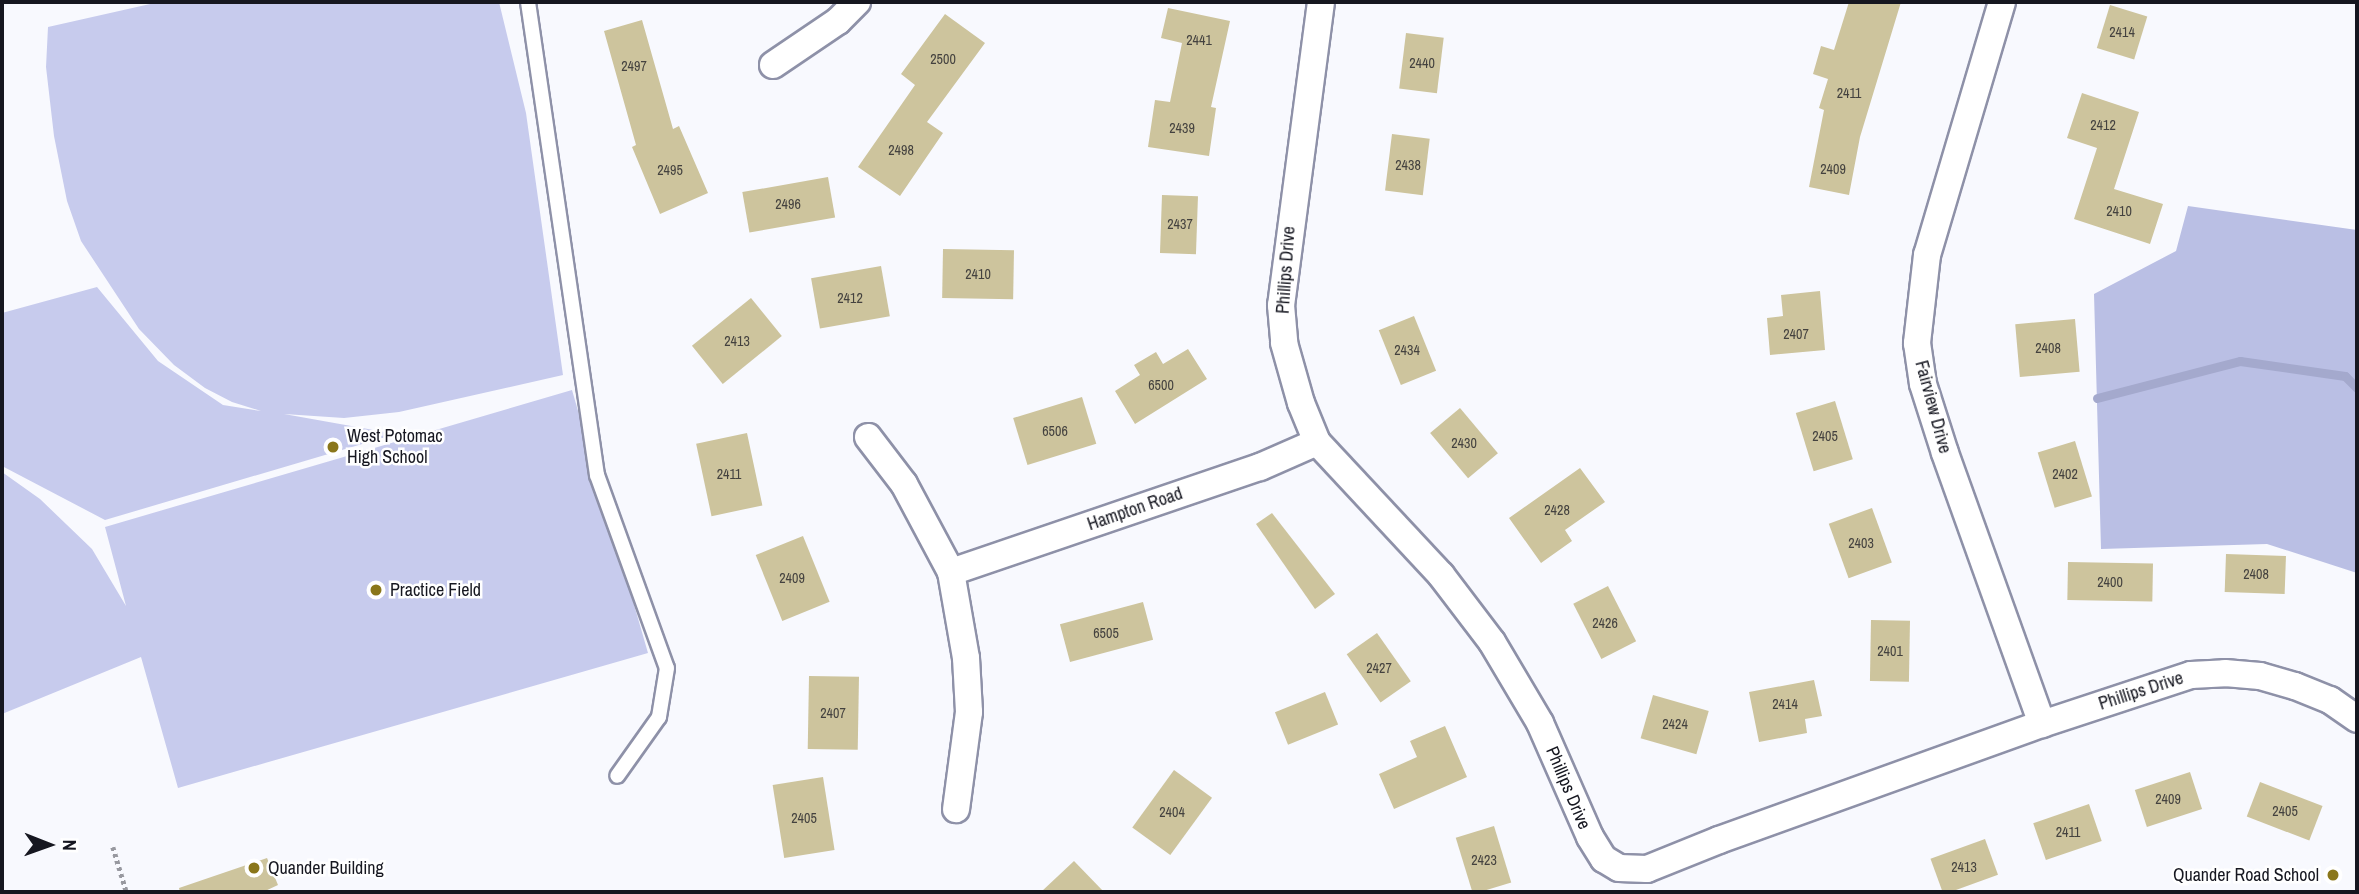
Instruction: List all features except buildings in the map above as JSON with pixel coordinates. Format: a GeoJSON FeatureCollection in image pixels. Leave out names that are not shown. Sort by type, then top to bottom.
{"type":"FeatureCollection","features":[{"type":"Feature","properties":{"kind":"street"},"geometry":{"type":"LineString","coordinates":[[774,65],[838,21],[857,2]]}},
{"type":"Feature","properties":{"kind":"street","name":"Phillips Drive"},"geometry":{"type":"LineString","coordinates":[[1321,2],[1280,305],[1284,343],[1301,403],[1317,442],[1441,575],[1492,642],[1540,723],[1597,848],[1604,859],[1634,881],[1647,869],[1719,840],[2042,724],[2192,675],[2225,673],[2260,676],[2295,686],[2330,701],[2357,719]]}},
{"type":"Feature","properties":{"kind":"street","name":"Fairview Drive"},"geometry":{"type":"LineString","coordinates":[[2002,2],[1927,255],[1917,342],[1923,384],[1945,453],[2042,724]]}},
{"type":"Feature","properties":{"kind":"street"},"geometry":{"type":"LineString","coordinates":[[868,437],[904,484],[951,572],[966,658],[970,712],[956,809]]}},
{"type":"Feature","properties":{"kind":"street","name":"Hampton Road"},"geometry":{"type":"LineString","coordinates":[[951,572],[1260,467],[1317,442]]}},
{"type":"Feature","properties":{"kind":"lane"},"geometry":{"type":"LineString","coordinates":[[528,2],[597,475],[667,668],[659,716],[617,776]]}},
{"type":"Feature","properties":{"kind":"path"},"geometry":{"type":"LineString","coordinates":[[113,847],[126,890]]}},
{"type":"Feature","properties":{"kind":"shaded area"},"geometry":{"type":"Polygon","coordinates":[[[159,2],[499,2],[526,113],[563,375],[399,412],[344,418],[284,414],[396,434],[105,520],[2,466],[2,313],[97,287],[158,361],[223,405],[261,411],[232,402],[205,388],[174,365],[139,329],[81,241],[67,201],[54,136],[46,67],[48,27],[159,2]]]}},
{"type":"Feature","properties":{"kind":"shaded area"},"geometry":{"type":"Polygon","coordinates":[[[2188,206],[2357,230],[2357,573],[2267,544],[2101,549],[2094,294],[2176,251],[2188,206]]]}},
{"type":"Feature","properties":{"kind":"shaded area","name":"Practice Field"},"geometry":{"type":"Polygon","coordinates":[[[572,390],[648,653],[178,788],[141,657],[2,714],[2,472],[40,499],[92,549],[126,606],[105,527],[572,390]]]}},
{"type":"Feature","properties":{"kind":"waterway"},"geometry":{"type":"LineString","coordinates":[[2097,398],[2240,361],[2345,376],[2357,388]]}},
{"type":"Feature","properties":{"kind":"place","name":"West Potomac High School"},"geometry":{"type":"Point","coordinates":[333,447]}},
{"type":"Feature","properties":{"kind":"place","name":"Practice Field"},"geometry":{"type":"Point","coordinates":[376,590]}},
{"type":"Feature","properties":{"kind":"place","name":"Quander Building"},"geometry":{"type":"Point","coordinates":[254,868]}},
{"type":"Feature","properties":{"kind":"place","name":"Quander Road School"},"geometry":{"type":"Point","coordinates":[2333,875]}}]}
